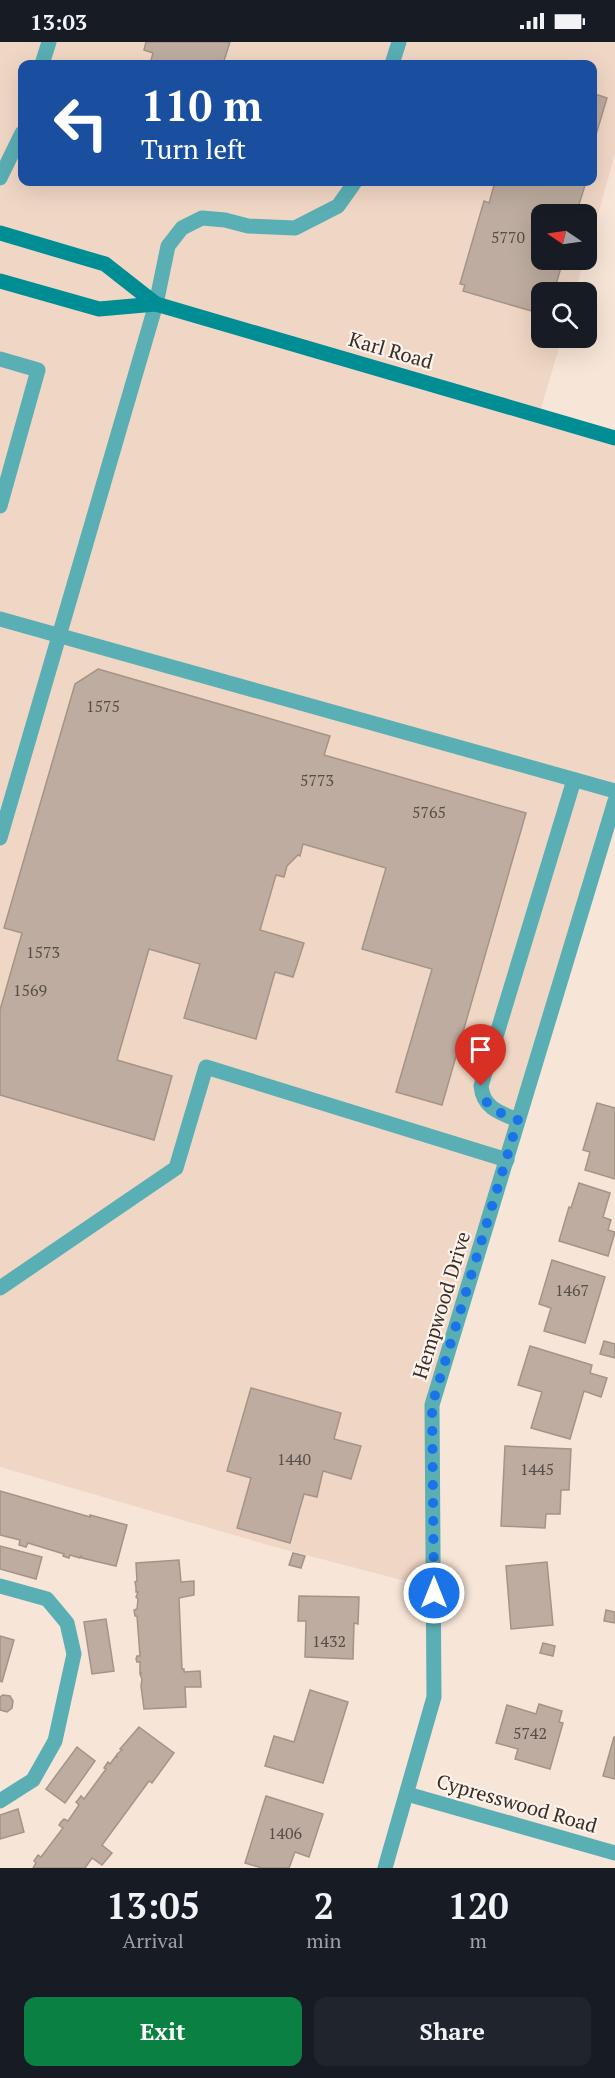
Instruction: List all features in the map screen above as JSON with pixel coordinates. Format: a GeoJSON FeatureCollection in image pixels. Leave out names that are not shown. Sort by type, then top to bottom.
{"type":"FeatureCollection","features":[{"type":"Feature","properties":{"kind":"main road","name":"Karl Road"},"geometry":{"type":"LineString","coordinates":[[0,233],[105,264],[156,304]]}},
{"type":"Feature","properties":{"kind":"main road","name":"Karl Road"},"geometry":{"type":"LineString","coordinates":[[0,280],[99,309],[156,304],[615,438]]}},
{"type":"Feature","properties":{"kind":"street"},"geometry":{"type":"LineString","coordinates":[[43,60],[49,42]]}},
{"type":"Feature","properties":{"kind":"street"},"geometry":{"type":"LineString","coordinates":[[394,60],[399,42]]}},
{"type":"Feature","properties":{"kind":"street"},"geometry":{"type":"LineString","coordinates":[[0,178],[18,141]]}},
{"type":"Feature","properties":{"kind":"street"},"geometry":{"type":"LineString","coordinates":[[0,838],[156,304],[168,246],[182,228],[202,218],[225,220],[248,226],[295,228],[338,206],[352,186]]}},
{"type":"Feature","properties":{"kind":"street"},"geometry":{"type":"LineString","coordinates":[[0,359],[38,370],[0,506]]}},
{"type":"Feature","properties":{"kind":"street"},"geometry":{"type":"LineString","coordinates":[[0,619],[615,791]]}},
{"type":"Feature","properties":{"kind":"street"},"geometry":{"type":"LineString","coordinates":[[518,1120],[489,1106],[482,1095],[481,1086],[574,780]]}},
{"type":"Feature","properties":{"kind":"street","name":"Hempwood Drive"},"geometry":{"type":"LineString","coordinates":[[385,1868],[434,1697],[432,1405],[615,801]]}},
{"type":"Feature","properties":{"kind":"street"},"geometry":{"type":"LineString","coordinates":[[0,1288],[176,1168],[206,1067],[507,1160]]}},
{"type":"Feature","properties":{"kind":"street"},"geometry":{"type":"LineString","coordinates":[[0,1586],[47,1599],[67,1623],[74,1654],[54,1741],[33,1780],[0,1800]]}},
{"type":"Feature","properties":{"kind":"street","name":"Cypresswood Road"},"geometry":{"type":"LineString","coordinates":[[407,1794],[615,1853]]}},
{"type":"Feature","properties":{"kind":"shaded area"},"geometry":{"type":"Polygon","coordinates":[[[0,42],[615,42],[615,154],[597,218],[597,204],[531,204],[531,270],[581,270],[578,282],[531,282],[531,348],[559,348],[539,415],[615,438],[615,803],[432,1405],[440,1590],[275,1547],[0,1467],[0,42]]]}},
{"type":"Feature","properties":{"kind":"building"},"geometry":{"type":"Polygon","coordinates":[[[146,42],[230,42],[224,60],[151,60],[153,53],[144,50],[146,42]]]}},
{"type":"Feature","properties":{"kind":"building"},"geometry":{"type":"Polygon","coordinates":[[[597,95],[607,98],[597,131],[597,95]]]}},
{"type":"Feature","properties":{"kind":"building"},"geometry":{"type":"Polygon","coordinates":[[[494,186],[585,186],[579,204],[531,204],[531,270],[560,270],[557,282],[531,282],[531,311],[463,291],[465,285],[460,284],[484,201],[489,203],[494,186]]]}},
{"type":"Feature","properties":{"kind":"building"},"geometry":{"type":"Polygon","coordinates":[[[98,669],[330,736],[324,755],[526,813],[442,1105],[396,1092],[432,969],[362,949],[386,868],[303,844],[300,856],[298,855],[287,866],[284,877],[276,875],[260,930],[304,943],[293,977],[275,972],[256,1039],[184,1018],[200,964],[149,949],[117,1060],[172,1076],[154,1140],[0,1095],[0,1010],[22,933],[4,928],[75,684],[98,669]]]}},
{"type":"Feature","properties":{"kind":"building"},"geometry":{"type":"Polygon","coordinates":[[[597,1103],[615,1108],[615,1179],[585,1170],[590,1152],[583,1150],[597,1103]]]}},
{"type":"Feature","properties":{"kind":"building"},"geometry":{"type":"Polygon","coordinates":[[[579,1183],[610,1193],[603,1217],[611,1220],[608,1230],[615,1232],[608,1256],[559,1241],[579,1183]]]}},
{"type":"Feature","properties":{"kind":"building"},"geometry":{"type":"Polygon","coordinates":[[[552,1260],[605,1277],[585,1343],[544,1331],[551,1308],[539,1304],[552,1260]]]}},
{"type":"Feature","properties":{"kind":"building"},"geometry":{"type":"Polygon","coordinates":[[[604,1341],[615,1344],[615,1358],[600,1354],[604,1341]]]}},
{"type":"Feature","properties":{"kind":"building"},"geometry":{"type":"Polygon","coordinates":[[[530,1346],[592,1365],[590,1373],[607,1378],[601,1397],[584,1391],[570,1439],[531,1428],[542,1392],[518,1385],[530,1346]]]}},
{"type":"Feature","properties":{"kind":"building"},"geometry":{"type":"Polygon","coordinates":[[[251,1388],[341,1413],[334,1439],[361,1446],[351,1479],[323,1471],[317,1497],[304,1494],[290,1543],[237,1528],[251,1478],[227,1471],[251,1388]]]}},
{"type":"Feature","properties":{"kind":"building"},"geometry":{"type":"Polygon","coordinates":[[[505,1446],[571,1449],[569,1490],[561,1490],[560,1514],[546,1514],[545,1528],[501,1526],[505,1446]]]}},
{"type":"Feature","properties":{"kind":"building"},"geometry":{"type":"Polygon","coordinates":[[[0,1491],[90,1517],[90,1515],[127,1525],[116,1566],[81,1556],[80,1558],[70,1555],[69,1558],[63,1556],[64,1554],[28,1543],[26,1547],[19,1545],[20,1540],[0,1535],[0,1491]]]}},
{"type":"Feature","properties":{"kind":"building"},"geometry":{"type":"Polygon","coordinates":[[[0,1546],[42,1557],[36,1579],[0,1569],[0,1546]]]}},
{"type":"Feature","properties":{"kind":"building"},"geometry":{"type":"Polygon","coordinates":[[[293,1553],[305,1556],[301,1568],[289,1565],[293,1553]]]}},
{"type":"Feature","properties":{"kind":"building"},"geometry":{"type":"Polygon","coordinates":[[[179,1560],[181,1582],[194,1581],[194,1595],[179,1598],[182,1669],[184,1672],[200,1671],[201,1687],[185,1687],[186,1707],[144,1709],[140,1674],[142,1673],[140,1673],[140,1662],[136,1659],[140,1656],[137,1616],[134,1610],[137,1609],[138,1599],[135,1582],[137,1581],[136,1563],[179,1560]]]}},
{"type":"Feature","properties":{"kind":"building"},"geometry":{"type":"Polygon","coordinates":[[[547,1562],[553,1625],[511,1629],[506,1566],[547,1562]]]}},
{"type":"Feature","properties":{"kind":"building"},"geometry":{"type":"Polygon","coordinates":[[[299,1596],[359,1597],[358,1624],[354,1623],[353,1659],[305,1657],[306,1621],[298,1621],[299,1596]]]}},
{"type":"Feature","properties":{"kind":"building"},"geometry":{"type":"Polygon","coordinates":[[[606,1610],[615,1612],[615,1623],[604,1621],[606,1610]]]}},
{"type":"Feature","properties":{"kind":"building"},"geometry":{"type":"Polygon","coordinates":[[[106,1619],[114,1671],[92,1674],[84,1622],[106,1619]]]}},
{"type":"Feature","properties":{"kind":"building"},"geometry":{"type":"Polygon","coordinates":[[[0,1636],[14,1640],[2,1682],[0,1681],[0,1636]]]}},
{"type":"Feature","properties":{"kind":"building"},"geometry":{"type":"Polygon","coordinates":[[[543,1643],[555,1646],[553,1656],[540,1653],[543,1643]]]}},
{"type":"Feature","properties":{"kind":"building"},"geometry":{"type":"Polygon","coordinates":[[[310,1690],[348,1702],[323,1783],[265,1766],[274,1736],[294,1742],[310,1690]]]}},
{"type":"Feature","properties":{"kind":"building"},"geometry":{"type":"Polygon","coordinates":[[[10,1696],[13,1701],[12,1708],[7,1712],[0,1710],[0,1697],[10,1696]]]}},
{"type":"Feature","properties":{"kind":"building"},"geometry":{"type":"Polygon","coordinates":[[[539,1704],[562,1711],[559,1722],[563,1723],[550,1769],[515,1759],[518,1749],[496,1743],[507,1705],[536,1714],[539,1704]]]}},
{"type":"Feature","properties":{"kind":"building"},"geometry":{"type":"Polygon","coordinates":[[[139,1727],[174,1753],[152,1783],[149,1781],[102,1845],[112,1853],[102,1865],[92,1858],[85,1868],[33,1868],[38,1855],[41,1857],[63,1828],[59,1825],[61,1822],[64,1819],[68,1821],[79,1805],[76,1802],[81,1796],[84,1799],[106,1769],[104,1768],[108,1762],[110,1764],[117,1757],[122,1750],[120,1749],[139,1727]]]}},
{"type":"Feature","properties":{"kind":"building"},"geometry":{"type":"Polygon","coordinates":[[[615,1737],[615,1779],[603,1776],[615,1737]]]}},
{"type":"Feature","properties":{"kind":"building"},"geometry":{"type":"Polygon","coordinates":[[[77,1747],[95,1761],[65,1803],[46,1789],[77,1747]]]}},
{"type":"Feature","properties":{"kind":"building"},"geometry":{"type":"Polygon","coordinates":[[[266,1796],[323,1814],[309,1857],[295,1852],[289,1868],[262,1868],[245,1863],[266,1796]]]}},
{"type":"Feature","properties":{"kind":"building"},"geometry":{"type":"Polygon","coordinates":[[[18,1809],[24,1832],[0,1839],[0,1815],[18,1809]]]}},
{"type":"Feature","properties":{"kind":"route"},"geometry":{"type":"LineString","coordinates":[[434,1593],[432,1405],[518,1120],[489,1106],[482,1095],[481,1086]]}}]}
